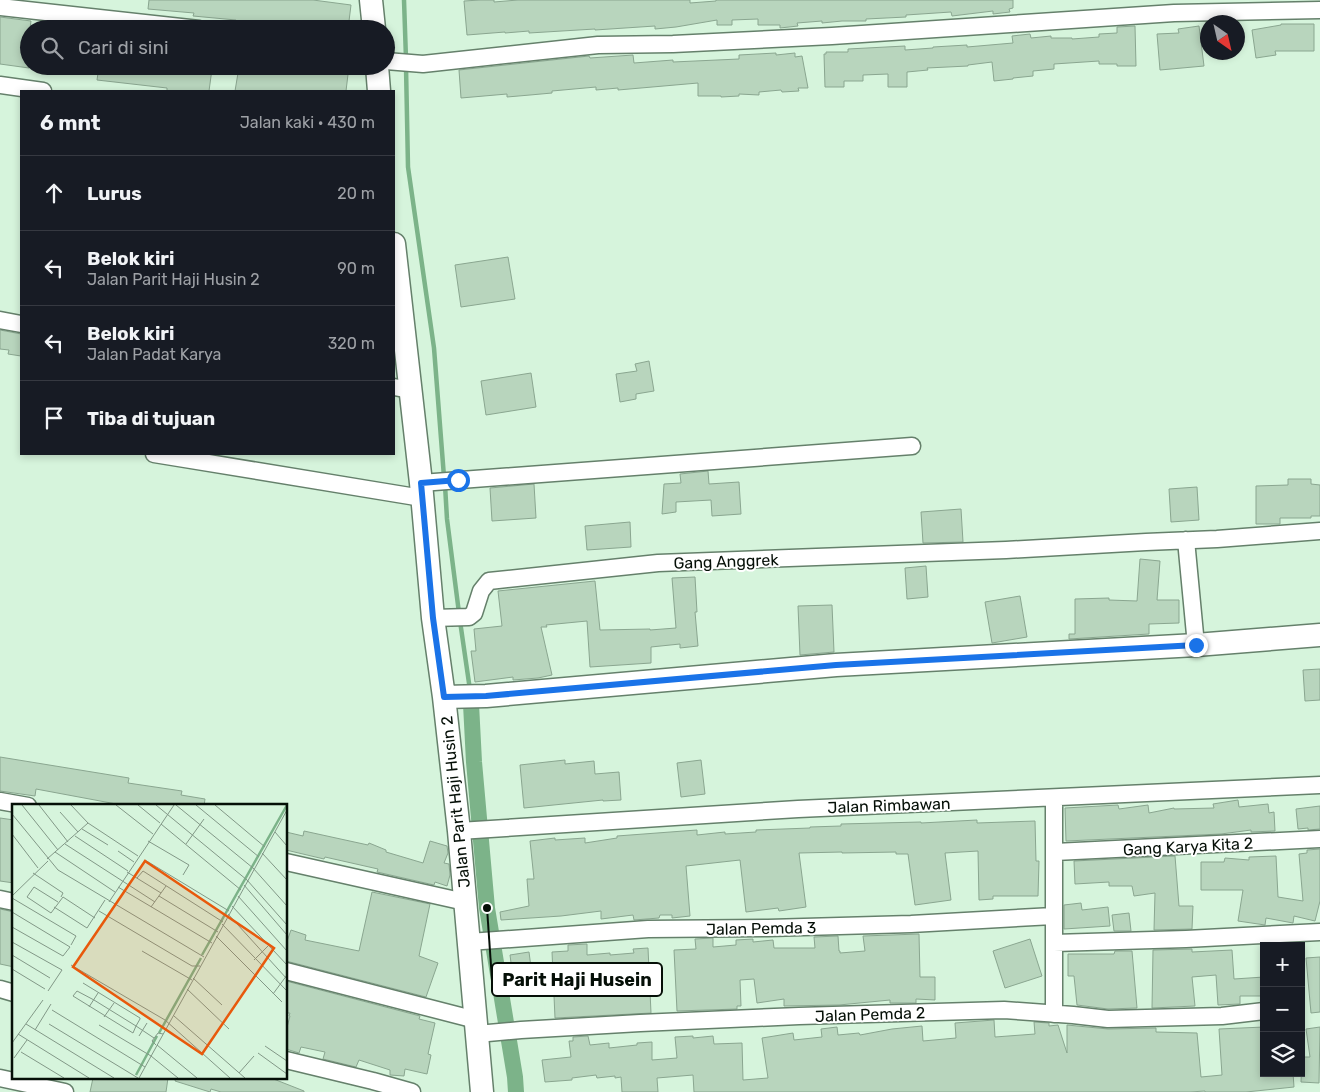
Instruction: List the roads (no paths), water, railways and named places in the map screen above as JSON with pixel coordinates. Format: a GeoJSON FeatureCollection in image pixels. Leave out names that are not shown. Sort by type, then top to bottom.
{"type":"FeatureCollection","features":[{"type":"Feature","properties":{"kind":"street"},"geometry":{"type":"LineString","coordinates":[[371,0],[373,20]]}},
{"type":"Feature","properties":{"kind":"street"},"geometry":{"type":"LineString","coordinates":[[0,7],[118,20]]}},
{"type":"Feature","properties":{"kind":"street"},"geometry":{"type":"LineString","coordinates":[[395,63],[423,64],[598,45],[673,44],[832,36],[1174,13],[1320,10]]}},
{"type":"Feature","properties":{"kind":"street"},"geometry":{"type":"LineString","coordinates":[[379,90],[384,75]]}},
{"type":"Feature","properties":{"kind":"street"},"geometry":{"type":"LineString","coordinates":[[0,85],[36,90]]}},
{"type":"Feature","properties":{"kind":"street","name":"Jalan Parit Haji Husin 2"},"geometry":{"type":"LineString","coordinates":[[395,262],[402,389],[426,487],[438,618],[451,697],[465,902],[479,941],[476,1027],[482,1092]]}},
{"type":"Feature","properties":{"kind":"street"},"geometry":{"type":"LineString","coordinates":[[0,320],[20,324]]}},
{"type":"Feature","properties":{"kind":"street"},"geometry":{"type":"LineString","coordinates":[[162,455],[426,487],[458,480],[912,446]]}},
{"type":"Feature","properties":{"kind":"street"},"geometry":{"type":"LineString","coordinates":[[1196,645],[1186,540],[1320,531]]}},
{"type":"Feature","properties":{"kind":"street","name":"Gang Anggrek"},"geometry":{"type":"LineString","coordinates":[[438,618],[469,618],[474,613],[481,591],[489,581],[658,563],[1006,550],[1186,540]]}},
{"type":"Feature","properties":{"kind":"street"},"geometry":{"type":"LineString","coordinates":[[451,697],[486,696],[836,665],[1196,645],[1320,635]]}},
{"type":"Feature","properties":{"kind":"street","name":"Jalan Rimbawan"},"geometry":{"type":"LineString","coordinates":[[459,831],[798,809],[1320,786]]}},
{"type":"Feature","properties":{"kind":"street"},"geometry":{"type":"LineString","coordinates":[[1054,798],[1054,1014]]}},
{"type":"Feature","properties":{"kind":"street"},"geometry":{"type":"LineString","coordinates":[[0,801],[17,804]]}},
{"type":"Feature","properties":{"kind":"street","name":"Gang Karya Kita 2"},"geometry":{"type":"LineString","coordinates":[[1055,852],[1320,839]]}},
{"type":"Feature","properties":{"kind":"street"},"geometry":{"type":"LineString","coordinates":[[288,862],[465,902]]}},
{"type":"Feature","properties":{"kind":"street","name":"Jalan Pemda 3"},"geometry":{"type":"LineString","coordinates":[[479,941],[648,929],[912,924],[1054,916]]}},
{"type":"Feature","properties":{"kind":"street"},"geometry":{"type":"LineString","coordinates":[[1054,943],[1186,939],[1292,939],[1320,932]]}},
{"type":"Feature","properties":{"kind":"street","name":"Jalan Pemda 2"},"geometry":{"type":"LineString","coordinates":[[288,971],[476,1027],[501,1032],[809,1016],[1004,1010],[1108,1019],[1222,1016],[1260,1011]]}},
{"type":"Feature","properties":{"kind":"street"},"geometry":{"type":"LineString","coordinates":[[288,1060],[412,1092]]}},
{"type":"Feature","properties":{"kind":"street"},"geometry":{"type":"LineString","coordinates":[[0,1078],[22,1084],[46,1083],[65,1092]]}},
{"type":"Feature","properties":{"kind":"waterway"},"geometry":{"type":"LineString","coordinates":[[404,0],[406,59]]}},
{"type":"Feature","properties":{"kind":"waterway"},"geometry":{"type":"LineString","coordinates":[[406,67],[408,167],[434,348],[444,477]]}},
{"type":"Feature","properties":{"kind":"waterway"},"geometry":{"type":"LineString","coordinates":[[445,485],[447,519],[459,613]]}},
{"type":"Feature","properties":{"kind":"waterway"},"geometry":{"type":"LineString","coordinates":[[460,621],[470,690]]}},
{"type":"Feature","properties":{"kind":"waterway"},"geometry":{"type":"LineString","coordinates":[[471,704],[474,762],[487,908],[516,1092]]}},
{"type":"Feature","properties":{"kind":"place","name":"Parit Haji Husein"},"geometry":{"type":"Point","coordinates":[487,908]}}]}
